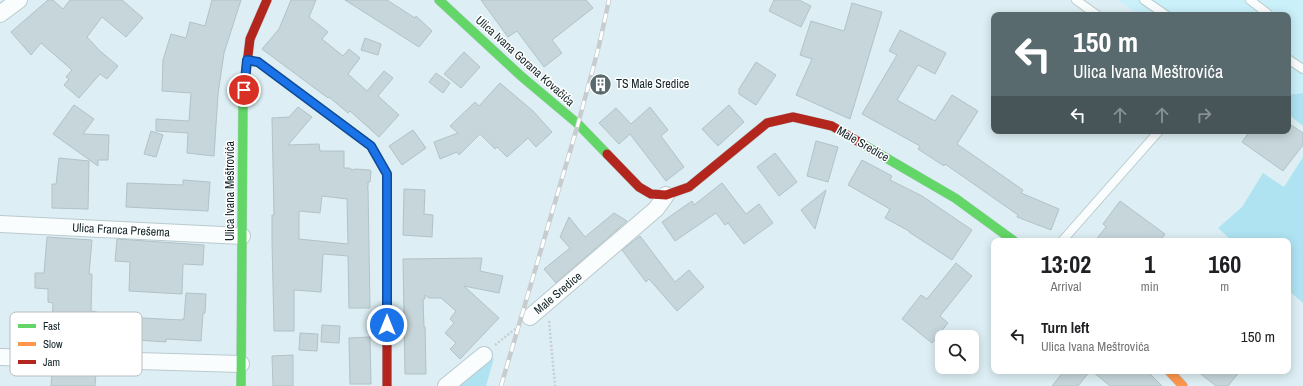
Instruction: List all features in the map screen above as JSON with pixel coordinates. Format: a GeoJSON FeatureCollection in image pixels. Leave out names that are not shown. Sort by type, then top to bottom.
{"type":"FeatureCollection","features":[{"type":"Feature","properties":{"kind":"street"},"geometry":{"type":"LineString","coordinates":[[0,14],[19,0]]}},
{"type":"Feature","properties":{"kind":"street","name":"Ulica Ivana Meštrovića"},"geometry":{"type":"LineString","coordinates":[[241,386],[242,105],[250,39],[267,0]]}},
{"type":"Feature","properties":{"kind":"street","name":"Ulica Ivana Gorana Kovačića"},"geometry":{"type":"LineString","coordinates":[[439,0],[521,76],[578,124]]}},
{"type":"Feature","properties":{"kind":"street"},"geometry":{"type":"LineString","coordinates":[[247,60],[258,62],[371,146],[387,174],[387,386]]}},
{"type":"Feature","properties":{"kind":"street","name":"Male Sredice"},"geometry":{"type":"LineString","coordinates":[[578,124],[639,187],[651,194],[666,195],[689,187],[767,123],[793,117],[832,126],[955,198],[1010,238]]}},
{"type":"Feature","properties":{"kind":"street","name":"Male Sredice"},"geometry":{"type":"LineString","coordinates":[[530,317],[656,209],[666,195]]}},
{"type":"Feature","properties":{"kind":"street","name":"Ulica Franca Prešema"},"geometry":{"type":"LineString","coordinates":[[0,224],[242,236]]}},
{"type":"Feature","properties":{"kind":"street"},"geometry":{"type":"LineString","coordinates":[[446,386],[484,354]]}},
{"type":"Feature","properties":{"kind":"street"},"geometry":{"type":"LineString","coordinates":[[0,357],[10,357]]}},
{"type":"Feature","properties":{"kind":"street"},"geometry":{"type":"LineString","coordinates":[[142,361],[241,364]]}},
{"type":"Feature","properties":{"kind":"street"},"geometry":{"type":"LineString","coordinates":[[1172,374],[1184,386]]}},
{"type":"Feature","properties":{"kind":"lane"},"geometry":{"type":"LineString","coordinates":[[1076,0],[1093,12]]}},
{"type":"Feature","properties":{"kind":"lane"},"geometry":{"type":"LineString","coordinates":[[1144,0],[1162,12]]}},
{"type":"Feature","properties":{"kind":"lane"},"geometry":{"type":"LineString","coordinates":[[1250,0],[1266,12]]}},
{"type":"Feature","properties":{"kind":"lane"},"geometry":{"type":"LineString","coordinates":[[1291,61],[1303,69]]}},
{"type":"Feature","properties":{"kind":"lane"},"geometry":{"type":"LineString","coordinates":[[1065,238],[1156,134]]}},
{"type":"Feature","properties":{"kind":"path"},"geometry":{"type":"LineString","coordinates":[[547,302],[554,386]]}},
{"type":"Feature","properties":{"kind":"path","name":"Male Sredice"},"geometry":{"type":"LineString","coordinates":[[484,354],[530,317]]}},
{"type":"Feature","properties":{"kind":"shaded area"},"geometry":{"type":"Polygon","coordinates":[[[1117,0],[1303,0],[1303,93],[1291,95],[1291,12],[1136,12],[1117,0]]]}},
{"type":"Feature","properties":{"kind":"shaded area"},"geometry":{"type":"Polygon","coordinates":[[[1303,93],[1303,126],[1291,116],[1291,95],[1303,93]]]}},
{"type":"Feature","properties":{"kind":"shaded area"},"geometry":{"type":"Polygon","coordinates":[[[1303,157],[1303,303],[1291,293],[1291,238],[1229,238],[1218,228],[1242,207],[1263,173],[1284,187],[1303,157]]]}},
{"type":"Feature","properties":{"kind":"shaded area"},"geometry":{"type":"Polygon","coordinates":[[[494,358],[486,386],[451,386],[480,366],[494,358]]]}},
{"type":"Feature","properties":{"kind":"building"},"geometry":{"type":"Polygon","coordinates":[[[48,0],[53,0],[63,9],[70,0],[122,0],[143,18],[126,37],[102,17],[87,37],[100,51],[118,66],[107,79],[100,74],[79,98],[64,85],[69,79],[66,77],[72,70],[41,43],[31,55],[11,32],[48,0]]]}},
{"type":"Feature","properties":{"kind":"building"},"geometry":{"type":"Polygon","coordinates":[[[212,0],[241,0],[224,53],[218,94],[214,156],[187,153],[188,133],[156,131],[156,119],[189,121],[191,93],[162,91],[163,60],[171,34],[186,38],[190,22],[205,26],[212,0]]]}},
{"type":"Feature","properties":{"kind":"building"},"geometry":{"type":"Polygon","coordinates":[[[291,0],[316,0],[309,17],[328,32],[322,39],[343,56],[349,49],[360,58],[348,74],[367,91],[384,71],[393,78],[378,96],[399,115],[379,137],[350,111],[348,113],[329,97],[328,98],[262,49],[279,29],[291,0]]]}},
{"type":"Feature","properties":{"kind":"building"},"geometry":{"type":"Polygon","coordinates":[[[345,0],[387,0],[415,18],[416,16],[432,31],[419,47],[345,0]]]}},
{"type":"Feature","properties":{"kind":"building"},"geometry":{"type":"Polygon","coordinates":[[[481,0],[586,0],[593,8],[552,40],[562,53],[544,67],[517,31],[508,37],[481,0]]]}},
{"type":"Feature","properties":{"kind":"building"},"geometry":{"type":"Polygon","coordinates":[[[774,0],[799,0],[811,6],[801,27],[769,11],[774,0]]]}},
{"type":"Feature","properties":{"kind":"building"},"geometry":{"type":"Polygon","coordinates":[[[852,3],[882,12],[850,119],[796,95],[812,59],[800,55],[811,21],[844,31],[852,3]]]}},
{"type":"Feature","properties":{"kind":"building"},"geometry":{"type":"Polygon","coordinates":[[[900,30],[946,53],[935,74],[918,65],[897,100],[935,121],[952,95],[978,111],[957,144],[1023,190],[1021,193],[1059,209],[1051,230],[1017,217],[1018,215],[945,164],[944,166],[918,149],[920,146],[862,114],[897,55],[889,51],[900,30]]]}},
{"type":"Feature","properties":{"kind":"building"},"geometry":{"type":"Polygon","coordinates":[[[365,38],[381,44],[378,55],[361,50],[365,38]]]}},
{"type":"Feature","properties":{"kind":"building"},"geometry":{"type":"Polygon","coordinates":[[[464,52],[480,67],[461,88],[444,74],[464,52]]]}},
{"type":"Feature","properties":{"kind":"building"},"geometry":{"type":"Polygon","coordinates":[[[756,62],[776,75],[756,105],[739,94],[739,89],[756,62]]]}},
{"type":"Feature","properties":{"kind":"building"},"geometry":{"type":"Polygon","coordinates":[[[436,73],[450,83],[443,93],[429,82],[436,73]]]}},
{"type":"Feature","properties":{"kind":"building"},"geometry":{"type":"Polygon","coordinates":[[[500,83],[533,111],[552,132],[536,147],[528,138],[507,157],[497,147],[495,149],[480,134],[459,155],[457,152],[440,159],[434,142],[458,133],[450,126],[475,102],[479,106],[500,83]]]}},
{"type":"Feature","properties":{"kind":"building"},"geometry":{"type":"Polygon","coordinates":[[[74,105],[94,119],[83,134],[109,135],[108,160],[98,160],[98,166],[53,134],[74,105]]]}},
{"type":"Feature","properties":{"kind":"building"},"geometry":{"type":"Polygon","coordinates":[[[729,105],[744,122],[718,146],[702,129],[729,105]]]}},
{"type":"Feature","properties":{"kind":"building"},"geometry":{"type":"Polygon","coordinates":[[[298,107],[312,117],[288,145],[319,144],[320,151],[344,151],[344,168],[371,171],[370,182],[368,182],[367,188],[370,308],[349,308],[348,256],[323,254],[321,292],[294,290],[294,331],[274,331],[272,118],[289,117],[298,107]],[[322,196],[320,213],[299,211],[299,239],[348,244],[347,199],[322,196]]]}},
{"type":"Feature","properties":{"kind":"building"},"geometry":{"type":"Polygon","coordinates":[[[650,107],[668,130],[661,136],[684,167],[666,181],[630,134],[619,144],[599,123],[616,108],[631,124],[650,107]]]}},
{"type":"Feature","properties":{"kind":"building"},"geometry":{"type":"Polygon","coordinates":[[[1291,125],[1303,133],[1303,145],[1283,171],[1242,142],[1248,134],[1291,134],[1291,125]]]}},
{"type":"Feature","properties":{"kind":"building"},"geometry":{"type":"Polygon","coordinates":[[[413,130],[426,148],[402,165],[389,146],[413,130]]]}},
{"type":"Feature","properties":{"kind":"building"},"geometry":{"type":"Polygon","coordinates":[[[151,131],[163,135],[156,157],[144,154],[151,131]]]}},
{"type":"Feature","properties":{"kind":"building"},"geometry":{"type":"Polygon","coordinates":[[[816,141],[838,147],[828,182],[807,176],[816,141]]]}},
{"type":"Feature","properties":{"kind":"building"},"geometry":{"type":"Polygon","coordinates":[[[775,153],[797,182],[779,196],[757,167],[775,153]]]}},
{"type":"Feature","properties":{"kind":"building"},"geometry":{"type":"Polygon","coordinates":[[[59,158],[89,161],[88,209],[52,208],[52,184],[56,184],[59,158]]]}},
{"type":"Feature","properties":{"kind":"building"},"geometry":{"type":"Polygon","coordinates":[[[862,160],[892,176],[890,180],[922,196],[972,230],[952,260],[909,231],[885,218],[890,209],[848,185],[862,160]]]}},
{"type":"Feature","properties":{"kind":"building"},"geometry":{"type":"Polygon","coordinates":[[[183,180],[210,182],[208,211],[126,207],[127,183],[183,185],[183,180]]]}},
{"type":"Feature","properties":{"kind":"building"},"geometry":{"type":"Polygon","coordinates":[[[722,183],[746,214],[759,204],[773,223],[744,244],[728,223],[725,225],[716,213],[675,241],[662,222],[692,201],[694,205],[722,183]]]}},
{"type":"Feature","properties":{"kind":"building"},"geometry":{"type":"Polygon","coordinates":[[[404,189],[425,190],[424,214],[433,215],[432,237],[403,235],[404,189]]]}},
{"type":"Feature","properties":{"kind":"building"},"geometry":{"type":"Polygon","coordinates":[[[826,190],[815,229],[801,210],[826,190]]]}},
{"type":"Feature","properties":{"kind":"building"},"geometry":{"type":"Polygon","coordinates":[[[1120,201],[1165,234],[1162,238],[1097,238],[1106,227],[1103,224],[1120,201]]]}},
{"type":"Feature","properties":{"kind":"building"},"geometry":{"type":"Polygon","coordinates":[[[614,213],[627,221],[556,283],[544,269],[570,248],[560,237],[569,217],[585,237],[614,213]]]}},
{"type":"Feature","properties":{"kind":"building"},"geometry":{"type":"Polygon","coordinates":[[[640,236],[675,282],[689,270],[704,287],[677,311],[649,279],[646,282],[622,250],[640,236]]]}},
{"type":"Feature","properties":{"kind":"building"},"geometry":{"type":"Polygon","coordinates":[[[47,237],[92,240],[89,274],[92,274],[91,311],[97,312],[53,312],[53,303],[48,302],[48,289],[35,288],[35,273],[44,273],[47,237]]]}},
{"type":"Feature","properties":{"kind":"building"},"geometry":{"type":"Polygon","coordinates":[[[117,239],[204,245],[203,265],[183,264],[182,294],[129,291],[130,262],[115,261],[117,239]]]}},
{"type":"Feature","properties":{"kind":"building"},"geometry":{"type":"Polygon","coordinates":[[[482,258],[480,271],[503,276],[499,293],[464,286],[499,318],[460,359],[450,349],[456,343],[445,333],[454,323],[450,319],[456,311],[441,298],[429,298],[425,295],[425,299],[423,299],[426,374],[405,374],[403,259],[482,258]]]}},
{"type":"Feature","properties":{"kind":"building"},"geometry":{"type":"Polygon","coordinates":[[[956,263],[972,276],[940,316],[948,323],[942,330],[935,330],[935,339],[932,343],[902,319],[921,295],[927,299],[956,263]]]}},
{"type":"Feature","properties":{"kind":"building"},"geometry":{"type":"Polygon","coordinates":[[[186,293],[206,294],[201,341],[166,339],[166,342],[142,340],[142,318],[184,319],[186,293]]]}},
{"type":"Feature","properties":{"kind":"building"},"geometry":{"type":"Polygon","coordinates":[[[322,325],[340,326],[339,343],[321,342],[322,325]]]}},
{"type":"Feature","properties":{"kind":"building"},"geometry":{"type":"Polygon","coordinates":[[[300,333],[318,334],[317,351],[299,350],[300,333]]]}},
{"type":"Feature","properties":{"kind":"building"},"geometry":{"type":"Polygon","coordinates":[[[370,337],[371,384],[350,384],[349,338],[370,337]]]}},
{"type":"Feature","properties":{"kind":"building"},"geometry":{"type":"Polygon","coordinates":[[[293,355],[293,386],[273,386],[272,356],[293,355]]]}},
{"type":"Feature","properties":{"kind":"building"},"geometry":{"type":"Polygon","coordinates":[[[1062,374],[1088,374],[1078,386],[1052,386],[1062,374]]]}},
{"type":"Feature","properties":{"kind":"building"},"geometry":{"type":"Polygon","coordinates":[[[1096,374],[1150,374],[1162,386],[1110,386],[1096,374]]]}},
{"type":"Feature","properties":{"kind":"building"},"geometry":{"type":"Polygon","coordinates":[[[1201,374],[1238,374],[1228,386],[1216,386],[1201,374]]]}},
{"type":"Feature","properties":{"kind":"building"},"geometry":{"type":"Polygon","coordinates":[[[52,376],[96,376],[95,386],[51,386],[52,376]]]}},
{"type":"Feature","properties":{"kind":"railway"},"geometry":{"type":"LineString","coordinates":[[501,386],[578,124],[599,46],[609,0]]}},
{"type":"Feature","properties":{"kind":"traffic: fast"},"geometry":{"type":"LineString","coordinates":[[439,0],[521,76],[578,124],[607,154]]}},
{"type":"Feature","properties":{"kind":"traffic: fast"},"geometry":{"type":"LineString","coordinates":[[247,61],[258,62],[371,146],[387,174],[387,321]]}},
{"type":"Feature","properties":{"kind":"traffic: fast"},"geometry":{"type":"LineString","coordinates":[[241,386],[243,97]]}},
{"type":"Feature","properties":{"kind":"traffic: fast"},"geometry":{"type":"LineString","coordinates":[[864,145],[955,198],[1010,238]]}},
{"type":"Feature","properties":{"kind":"traffic: slow"},"geometry":{"type":"LineString","coordinates":[[1172,374],[1183,386]]}},
{"type":"Feature","properties":{"kind":"traffic: jam"},"geometry":{"type":"LineString","coordinates":[[243,97],[250,39],[267,0]]}},
{"type":"Feature","properties":{"kind":"traffic: jam"},"geometry":{"type":"LineString","coordinates":[[607,154],[639,187],[651,194],[666,195],[689,187],[767,123],[793,117],[832,126],[864,145]]}},
{"type":"Feature","properties":{"kind":"traffic: jam"},"geometry":{"type":"LineString","coordinates":[[387,321],[387,386]]}},
{"type":"Feature","properties":{"kind":"place","name":"TS Male Sredice"},"geometry":{"type":"Point","coordinates":[601,84]}},
{"type":"Feature","properties":{"kind":"route"},"geometry":{"type":"LineString","coordinates":[[244,90],[247,60],[258,62],[371,146],[387,174],[387,325]]}}]}
